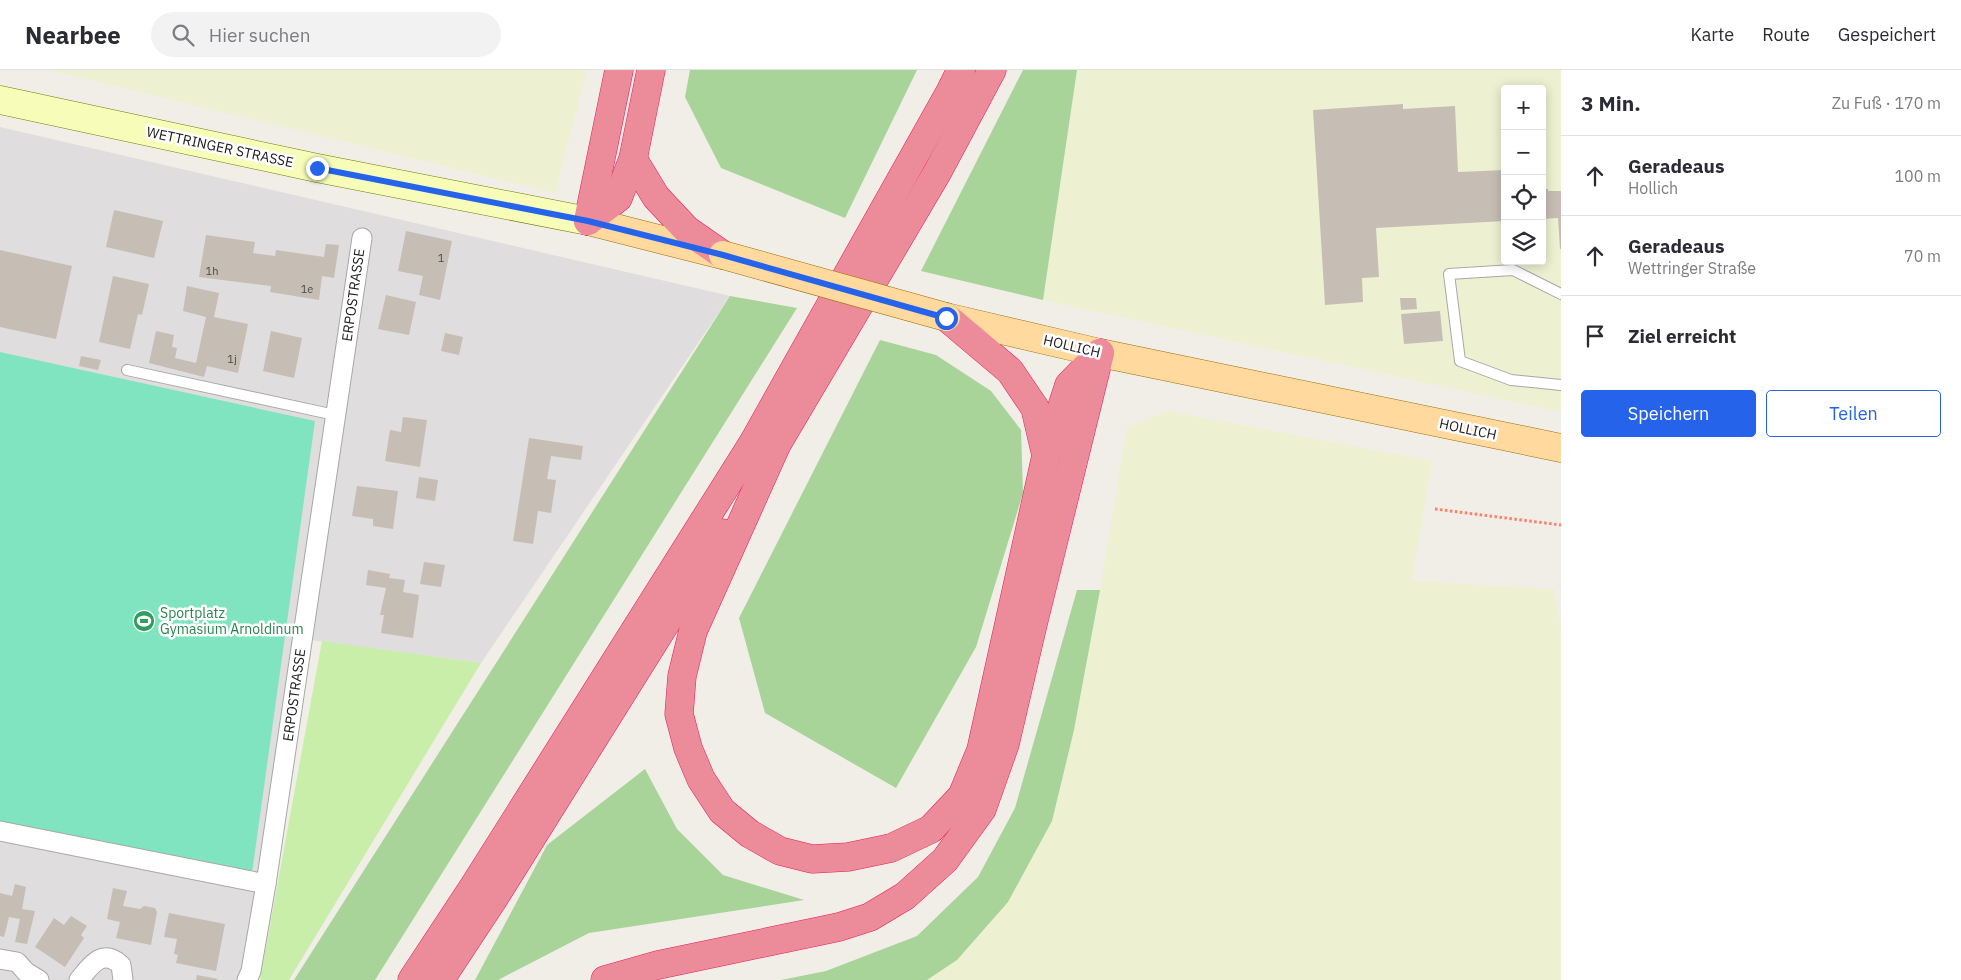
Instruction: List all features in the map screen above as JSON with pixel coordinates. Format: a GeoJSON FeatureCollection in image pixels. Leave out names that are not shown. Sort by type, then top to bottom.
{"type":"FeatureCollection","features":[{"type":"Feature","properties":{"kind":"highway"},"geometry":{"type":"LineString","coordinates":[[588,221],[620,70]]}},
{"type":"Feature","properties":{"kind":"highway"},"geometry":{"type":"LineString","coordinates":[[588,221],[618,198],[633,160],[651,70]]}},
{"type":"Feature","properties":{"kind":"highway"},"geometry":{"type":"LineString","coordinates":[[440,980],[494,898],[776,446],[937,173],[992,70]]}},
{"type":"Feature","properties":{"kind":"highway"},"geometry":{"type":"LineString","coordinates":[[412,980],[753,443],[956,77]]}},
{"type":"Feature","properties":{"kind":"highway"},"geometry":{"type":"LineString","coordinates":[[633,160],[656,197],[687,230],[723,255]]}},
{"type":"Feature","properties":{"kind":"highway"},"geometry":{"type":"LineString","coordinates":[[946,318],[1010,371],[1035,408],[1046,456]]}},
{"type":"Feature","properties":{"kind":"highway"},"geometry":{"type":"LineString","coordinates":[[776,446],[693,631],[682,676],[679,714],[688,748],[701,779],[722,811],[750,834],[780,851],[812,859],[848,857],[891,848],[931,829],[962,796],[981,750],[1046,456],[1069,385],[1100,353]]}},
{"type":"Feature","properties":{"kind":"highway"},"geometry":{"type":"LineString","coordinates":[[605,980],[658,965],[838,927],[870,917],[905,896],[945,860],[982,809],[1005,744],[1100,353]]}},
{"type":"Feature","properties":{"kind":"main road","name":"WETTRINGER STRASSE"},"geometry":{"type":"LineString","coordinates":[[0,100],[317,168],[588,221]]}},
{"type":"Feature","properties":{"kind":"main road","name":"HOLLICH"},"geometry":{"type":"LineString","coordinates":[[588,221],[723,255],[946,318],[1100,353],[1561,448]]}},
{"type":"Feature","properties":{"kind":"street","name":"ERPOSTRASSE"},"geometry":{"type":"LineString","coordinates":[[247,980],[266,884],[362,238]]}},
{"type":"Feature","properties":{"kind":"street"},"geometry":{"type":"LineString","coordinates":[[0,830],[266,884]]}},
{"type":"Feature","properties":{"kind":"street"},"geometry":{"type":"LineString","coordinates":[[79,980],[94,962],[102,958],[109,958],[121,965],[123,980]]}},
{"type":"Feature","properties":{"kind":"street"},"geometry":{"type":"LineString","coordinates":[[0,959],[17,962],[26,972],[39,980]]}},
{"type":"Feature","properties":{"kind":"lane"},"geometry":{"type":"LineString","coordinates":[[1561,294],[1513,270],[1449,274],[1460,361],[1511,380],[1561,385]]}},
{"type":"Feature","properties":{"kind":"lane"},"geometry":{"type":"LineString","coordinates":[[127,370],[336,415]]}},
{"type":"Feature","properties":{"kind":"path"},"geometry":{"type":"LineString","coordinates":[[1434,509],[1561,526]]}},
{"type":"Feature","properties":{"kind":"shaded area"},"geometry":{"type":"Polygon","coordinates":[[[0,127],[730,296],[481,663],[297,638],[241,980],[0,980],[0,127]]]}},
{"type":"Feature","properties":{"kind":"green space"},"geometry":{"type":"Polygon","coordinates":[[[49,70],[587,70],[555,193],[49,70]]]}},
{"type":"Feature","properties":{"kind":"green space"},"geometry":{"type":"Polygon","coordinates":[[[690,70],[917,70],[845,218],[721,168],[685,97],[690,70]]]}},
{"type":"Feature","properties":{"kind":"green space"},"geometry":{"type":"Polygon","coordinates":[[[1023,70],[1077,70],[1043,300],[921,271],[1023,70]]]}},
{"type":"Feature","properties":{"kind":"green space"},"geometry":{"type":"Polygon","coordinates":[[[1077,70],[1561,70],[1561,412],[1043,300],[1077,70]]]}},
{"type":"Feature","properties":{"kind":"green space"},"geometry":{"type":"Polygon","coordinates":[[[730,296],[797,308],[375,980],[294,980],[730,296]]]}},
{"type":"Feature","properties":{"kind":"green space"},"geometry":{"type":"Polygon","coordinates":[[[880,340],[936,355],[991,391],[1021,430],[1023,493],[976,647],[896,788],[765,713],[739,618],[880,340]]]}},
{"type":"Feature","properties":{"kind":"green space","name":"Sportplatz Gymasium Arnoldinum"},"geometry":{"type":"Polygon","coordinates":[[[0,352],[315,421],[252,873],[0,821],[0,352]]]}},
{"type":"Feature","properties":{"kind":"green space"},"geometry":{"type":"Polygon","coordinates":[[[1168,411],[1432,461],[1412,581],[1554,589],[1561,629],[1561,980],[927,980],[957,960],[1074,730],[1127,427],[1168,411]]]}},
{"type":"Feature","properties":{"kind":"green space"},"geometry":{"type":"Polygon","coordinates":[[[1077,590],[1100,590],[1074,730],[1052,821],[1008,902],[957,960],[927,980],[781,980],[826,971],[917,936],[978,877],[1015,808],[1077,590]]]}},
{"type":"Feature","properties":{"kind":"green space"},"geometry":{"type":"Polygon","coordinates":[[[322,641],[481,663],[289,980],[260,980],[322,641]]]}},
{"type":"Feature","properties":{"kind":"green space"},"geometry":{"type":"Polygon","coordinates":[[[645,769],[677,829],[723,875],[804,900],[589,933],[498,980],[475,980],[547,845],[645,769]]]}},
{"type":"Feature","properties":{"kind":"building"},"geometry":{"type":"Polygon","coordinates":[[[1403,104],[1403,109],[1455,106],[1458,172],[1501,170],[1501,221],[1376,228],[1379,277],[1362,278],[1363,302],[1325,305],[1313,110],[1403,104]]]}},
{"type":"Feature","properties":{"kind":"building"},"geometry":{"type":"Polygon","coordinates":[[[1546,189],[1548,191],[1561,191],[1561,249],[1558,218],[1546,219],[1546,189]]]}},
{"type":"Feature","properties":{"kind":"building"},"geometry":{"type":"Polygon","coordinates":[[[114,210],[163,221],[154,258],[106,247],[114,210]]]}},
{"type":"Feature","properties":{"kind":"building"},"geometry":{"type":"Polygon","coordinates":[[[406,231],[452,241],[440,300],[419,295],[423,276],[398,271],[406,231]]]}},
{"type":"Feature","properties":{"kind":"building"},"geometry":{"type":"Polygon","coordinates":[[[206,235],[255,242],[253,253],[275,256],[276,250],[324,257],[326,244],[339,245],[334,278],[322,276],[319,300],[270,292],[271,286],[199,277],[206,235]]]}},
{"type":"Feature","properties":{"kind":"building"},"geometry":{"type":"Polygon","coordinates":[[[0,250],[72,266],[56,339],[0,327],[0,250]]]}},
{"type":"Feature","properties":{"kind":"building"},"geometry":{"type":"Polygon","coordinates":[[[113,276],[149,284],[142,315],[138,314],[130,349],[99,342],[113,276]]]}},
{"type":"Feature","properties":{"kind":"building"},"geometry":{"type":"Polygon","coordinates":[[[187,286],[219,293],[214,317],[248,324],[238,373],[207,366],[204,377],[149,363],[156,331],[174,335],[172,347],[177,348],[175,358],[196,363],[206,317],[183,311],[187,286]]]}},
{"type":"Feature","properties":{"kind":"building"},"geometry":{"type":"Polygon","coordinates":[[[386,295],[416,302],[409,335],[378,329],[386,295]]]}},
{"type":"Feature","properties":{"kind":"building"},"geometry":{"type":"Polygon","coordinates":[[[1400,298],[1416,298],[1417,309],[1401,310],[1400,298]]]}},
{"type":"Feature","properties":{"kind":"building"},"geometry":{"type":"Polygon","coordinates":[[[1440,311],[1443,341],[1404,344],[1401,314],[1440,311]]]}},
{"type":"Feature","properties":{"kind":"building"},"geometry":{"type":"Polygon","coordinates":[[[271,331],[302,338],[294,378],[263,371],[271,331]]]}},
{"type":"Feature","properties":{"kind":"building"},"geometry":{"type":"Polygon","coordinates":[[[445,333],[463,337],[459,355],[441,351],[445,333]]]}},
{"type":"Feature","properties":{"kind":"building"},"geometry":{"type":"Polygon","coordinates":[[[81,356],[101,360],[98,370],[79,366],[81,356]]]}},
{"type":"Feature","properties":{"kind":"building"},"geometry":{"type":"Polygon","coordinates":[[[403,417],[427,420],[420,467],[385,461],[390,430],[401,432],[403,417]]]}},
{"type":"Feature","properties":{"kind":"building"},"geometry":{"type":"Polygon","coordinates":[[[529,438],[583,446],[581,460],[551,456],[547,479],[556,480],[551,513],[538,511],[533,544],[513,541],[529,438]]]}},
{"type":"Feature","properties":{"kind":"building"},"geometry":{"type":"Polygon","coordinates":[[[419,477],[438,480],[435,501],[416,498],[419,477]]]}},
{"type":"Feature","properties":{"kind":"building"},"geometry":{"type":"Polygon","coordinates":[[[357,486],[398,491],[393,529],[373,526],[373,519],[352,516],[357,486]]]}},
{"type":"Feature","properties":{"kind":"building"},"geometry":{"type":"Polygon","coordinates":[[[424,562],[445,565],[441,587],[420,584],[424,562]]]}},
{"type":"Feature","properties":{"kind":"building"},"geometry":{"type":"Polygon","coordinates":[[[368,570],[390,574],[389,578],[405,580],[403,592],[419,595],[413,638],[381,633],[384,615],[380,615],[386,588],[366,585],[368,570]]]}},
{"type":"Feature","properties":{"kind":"building"},"geometry":{"type":"Polygon","coordinates":[[[15,884],[26,887],[22,909],[35,911],[27,944],[15,942],[20,919],[9,917],[4,937],[0,936],[0,893],[12,896],[15,884]]]}},
{"type":"Feature","properties":{"kind":"building"},"geometry":{"type":"Polygon","coordinates":[[[113,888],[127,891],[123,906],[140,909],[144,906],[155,908],[157,912],[151,945],[116,938],[120,922],[107,919],[113,888]]]}},
{"type":"Feature","properties":{"kind":"building"},"geometry":{"type":"Polygon","coordinates":[[[169,913],[225,924],[216,971],[176,963],[178,955],[174,954],[177,939],[164,937],[169,913]]]}},
{"type":"Feature","properties":{"kind":"building"},"geometry":{"type":"Polygon","coordinates":[[[71,916],[87,926],[81,935],[84,938],[65,967],[35,947],[54,918],[64,925],[71,916]]]}},
{"type":"Feature","properties":{"kind":"building"},"geometry":{"type":"Polygon","coordinates":[[[197,975],[218,979],[196,980],[197,975]]]}},
{"type":"Feature","properties":{"kind":"place","name":"Sportplatz Gymasium Arnoldinum"},"geometry":{"type":"Point","coordinates":[144,621]}},
{"type":"Feature","properties":{"kind":"route"},"geometry":{"type":"LineString","coordinates":[[317,168],[588,221],[723,255],[946,318]]}}]}
